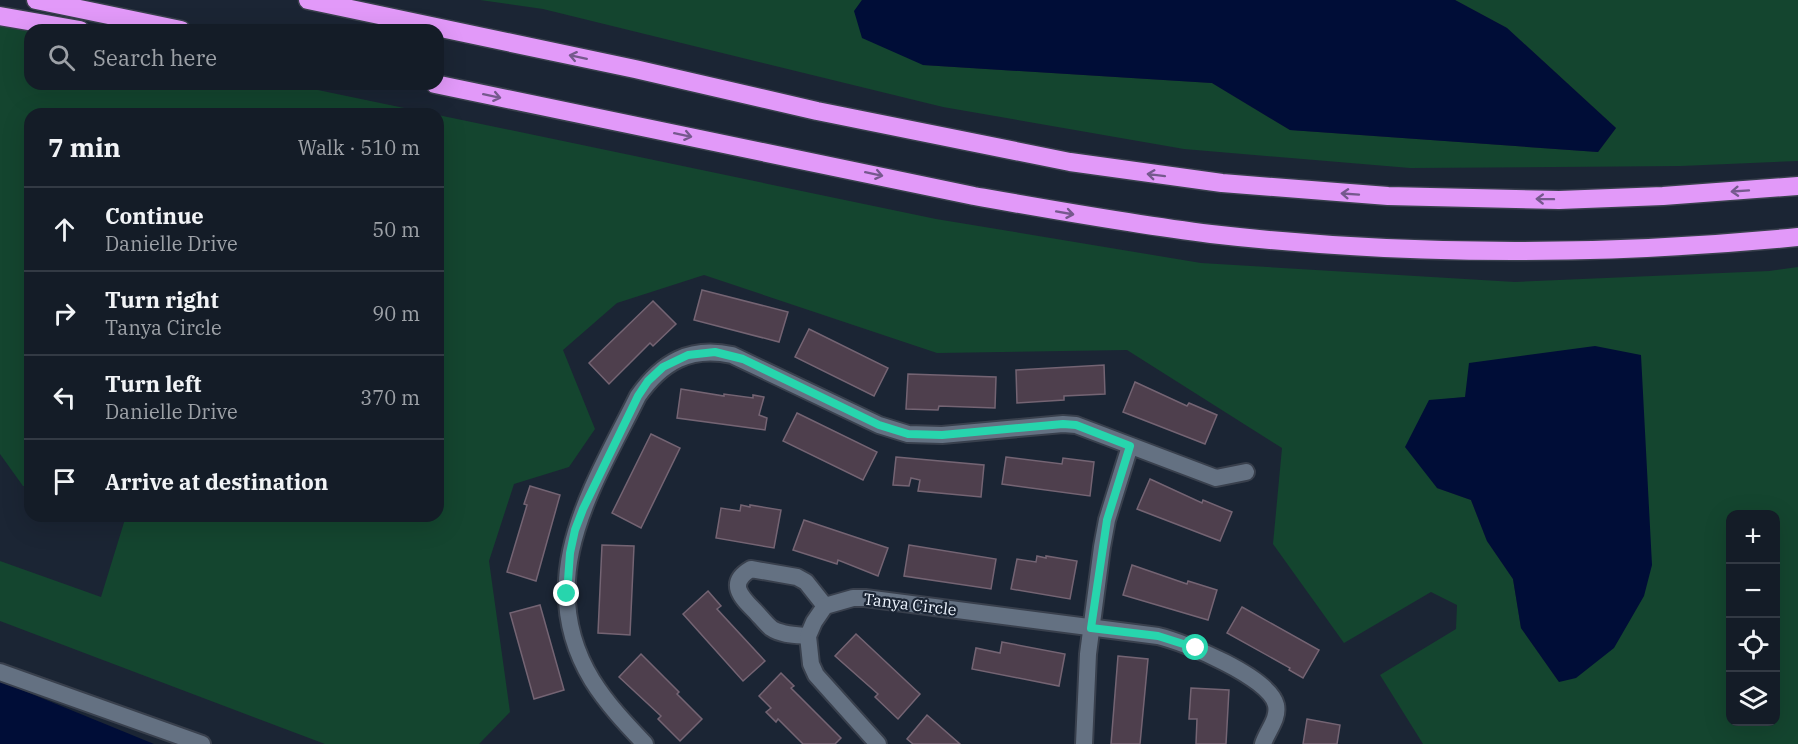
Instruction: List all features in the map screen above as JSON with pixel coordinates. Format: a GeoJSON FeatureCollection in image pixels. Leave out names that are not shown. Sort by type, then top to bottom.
{"type":"FeatureCollection","features":[{"type":"Feature","properties":{"kind":"highway"},"geometry":{"type":"LineString","coordinates":[[36,0],[152,24]]}},
{"type":"Feature","properties":{"kind":"highway"},"geometry":{"type":"LineString","coordinates":[[308,0],[423,24]]}},
{"type":"Feature","properties":{"kind":"highway"},"geometry":{"type":"LineString","coordinates":[[0,16],[46,24]]}},
{"type":"Feature","properties":{"kind":"highway"},"geometry":{"type":"LineString","coordinates":[[444,28],[623,66],[817,111],[1070,162],[1146,174],[1298,190],[1473,199],[1598,199],[1798,186]]}},
{"type":"Feature","properties":{"kind":"highway"},"geometry":{"type":"LineString","coordinates":[[444,86],[974,196],[1064,213],[1212,234],[1363,246],[1521,251],[1668,247],[1798,237]]}},
{"type":"Feature","properties":{"kind":"street"},"geometry":{"type":"LineString","coordinates":[[645,744],[614,711],[582,661],[570,619],[567,573],[575,530],[583,509],[638,396],[648,381],[663,367],[679,358],[697,353],[715,352],[732,355],[879,425],[908,434],[942,435],[1063,424],[1076,425],[1216,478],[1246,472]]}},
{"type":"Feature","properties":{"kind":"street"},"geometry":{"type":"LineString","coordinates":[[1084,744],[1084,698],[1091,628],[1107,520],[1130,446]]}},
{"type":"Feature","properties":{"kind":"street"},"geometry":{"type":"LineString","coordinates":[[808,636],[771,628],[738,592],[745,573],[751,570],[797,577],[806,582],[825,606],[808,636],[809,658],[816,675],[878,744]]}},
{"type":"Feature","properties":{"kind":"street","name":"Tanya Circle"},"geometry":{"type":"LineString","coordinates":[[825,606],[853,598],[865,598],[1158,636],[1187,645],[1231,666],[1266,688],[1275,703],[1276,712],[1263,744]]}},
{"type":"Feature","properties":{"kind":"street"},"geometry":{"type":"LineString","coordinates":[[0,672],[202,744]]}},
{"type":"Feature","properties":{"kind":"green space"},"geometry":{"type":"Polygon","coordinates":[[[480,0],[862,0],[855,11],[923,65],[1212,83],[1290,130],[1598,152],[1616,128],[1507,28],[1455,0],[1798,0],[1798,161],[1681,166],[1410,168],[1184,149],[943,107],[543,9],[480,0]]]}},
{"type":"Feature","properties":{"kind":"green space"},"geometry":{"type":"Polygon","coordinates":[[[0,23],[24,29],[24,90],[318,90],[404,108],[24,108],[24,486],[0,454],[0,23]]]}},
{"type":"Feature","properties":{"kind":"green space"},"geometry":{"type":"Polygon","coordinates":[[[444,116],[936,219],[1201,263],[1515,282],[1769,271],[1798,267],[1798,744],[1423,744],[1380,675],[1456,629],[1457,605],[1431,592],[1344,643],[1273,544],[1282,448],[1127,350],[937,353],[704,275],[617,303],[563,350],[595,429],[569,467],[514,484],[489,561],[510,712],[479,744],[325,744],[0,621],[0,561],[101,597],[124,522],[444,522],[444,116]],[[1465,397],[1429,401],[1437,488],[1471,500],[1487,541],[1513,579],[1521,628],[1559,682],[1465,397]]]}},
{"type":"Feature","properties":{"kind":"water"},"geometry":{"type":"Polygon","coordinates":[[[862,0],[1455,0],[1507,28],[1616,128],[1598,152],[1290,130],[1212,83],[923,65],[862,38],[854,11],[862,0]]]}},
{"type":"Feature","properties":{"kind":"water"},"geometry":{"type":"Polygon","coordinates":[[[1595,346],[1641,355],[1652,565],[1644,596],[1614,648],[1576,678],[1559,682],[1521,628],[1513,579],[1487,541],[1471,500],[1437,488],[1405,447],[1429,400],[1465,397],[1469,363],[1595,346]]]}},
{"type":"Feature","properties":{"kind":"water"},"geometry":{"type":"Polygon","coordinates":[[[0,681],[154,744],[0,744],[0,681]]]}},
{"type":"Feature","properties":{"kind":"building"},"geometry":{"type":"Polygon","coordinates":[[[702,290],[788,312],[779,342],[694,320],[702,290]]]}},
{"type":"Feature","properties":{"kind":"building"},"geometry":{"type":"Polygon","coordinates":[[[653,301],[676,324],[653,346],[650,343],[609,384],[589,363],[653,301]]]}},
{"type":"Feature","properties":{"kind":"building"},"geometry":{"type":"Polygon","coordinates":[[[809,329],[888,368],[874,396],[795,357],[809,329]]]}},
{"type":"Feature","properties":{"kind":"building"},"geometry":{"type":"Polygon","coordinates":[[[1104,365],[1105,394],[1064,396],[1064,400],[1017,403],[1016,370],[1104,365]]]}},
{"type":"Feature","properties":{"kind":"building"},"geometry":{"type":"Polygon","coordinates":[[[908,374],[996,377],[995,408],[939,406],[938,410],[906,409],[908,374]]]}},
{"type":"Feature","properties":{"kind":"building"},"geometry":{"type":"Polygon","coordinates":[[[1135,382],[1187,406],[1189,403],[1217,415],[1205,444],[1123,412],[1135,382]]]}},
{"type":"Feature","properties":{"kind":"building"},"geometry":{"type":"Polygon","coordinates":[[[681,389],[724,396],[724,394],[753,398],[753,395],[764,397],[759,415],[767,418],[765,430],[677,418],[681,389]]]}},
{"type":"Feature","properties":{"kind":"building"},"geometry":{"type":"Polygon","coordinates":[[[797,413],[877,452],[863,480],[783,441],[797,413]]]}},
{"type":"Feature","properties":{"kind":"building"},"geometry":{"type":"Polygon","coordinates":[[[651,434],[680,448],[641,528],[612,513],[651,434]]]}},
{"type":"Feature","properties":{"kind":"building"},"geometry":{"type":"Polygon","coordinates":[[[896,457],[984,465],[981,497],[918,491],[920,480],[911,478],[909,486],[893,485],[896,457]]]}},
{"type":"Feature","properties":{"kind":"building"},"geometry":{"type":"Polygon","coordinates":[[[1006,457],[1062,464],[1063,458],[1094,462],[1090,496],[1002,484],[1006,457]]]}},
{"type":"Feature","properties":{"kind":"building"},"geometry":{"type":"Polygon","coordinates":[[[1150,479],[1202,503],[1203,500],[1232,512],[1220,541],[1137,509],[1150,479]]]}},
{"type":"Feature","properties":{"kind":"building"},"geometry":{"type":"Polygon","coordinates":[[[530,486],[560,495],[536,581],[507,572],[527,505],[524,504],[530,486]]]}},
{"type":"Feature","properties":{"kind":"building"},"geometry":{"type":"Polygon","coordinates":[[[741,505],[781,510],[774,548],[716,538],[721,508],[740,511],[741,505]]]}},
{"type":"Feature","properties":{"kind":"building"},"geometry":{"type":"Polygon","coordinates":[[[804,520],[888,548],[878,576],[838,560],[837,564],[793,550],[804,520]]]}},
{"type":"Feature","properties":{"kind":"building"},"geometry":{"type":"Polygon","coordinates":[[[602,545],[634,546],[630,635],[598,633],[602,545]]]}},
{"type":"Feature","properties":{"kind":"building"},"geometry":{"type":"Polygon","coordinates":[[[909,545],[996,559],[991,589],[904,576],[909,545]]]}},
{"type":"Feature","properties":{"kind":"building"},"geometry":{"type":"Polygon","coordinates":[[[1037,556],[1077,561],[1070,599],[1011,589],[1017,559],[1036,562],[1037,556]]]}},
{"type":"Feature","properties":{"kind":"building"},"geometry":{"type":"Polygon","coordinates":[[[1132,565],[1187,584],[1188,581],[1217,590],[1208,620],[1123,595],[1132,565]]]}},
{"type":"Feature","properties":{"kind":"building"},"geometry":{"type":"Polygon","coordinates":[[[708,591],[721,606],[717,609],[765,661],[743,681],[683,614],[708,591]]]}},
{"type":"Feature","properties":{"kind":"building"},"geometry":{"type":"Polygon","coordinates":[[[540,605],[564,690],[534,699],[510,613],[540,605]]]}},
{"type":"Feature","properties":{"kind":"building"},"geometry":{"type":"Polygon","coordinates":[[[1242,607],[1319,650],[1303,678],[1289,670],[1290,668],[1227,633],[1242,607]]]}},
{"type":"Feature","properties":{"kind":"building"},"geometry":{"type":"Polygon","coordinates":[[[856,634],[920,694],[898,719],[875,697],[878,694],[835,656],[856,634]]]}},
{"type":"Feature","properties":{"kind":"building"},"geometry":{"type":"Polygon","coordinates":[[[1002,642],[1065,654],[1059,686],[972,669],[976,648],[1000,653],[1002,642]]]}},
{"type":"Feature","properties":{"kind":"building"},"geometry":{"type":"Polygon","coordinates":[[[641,654],[702,719],[680,741],[658,719],[661,716],[619,677],[641,654]]]}},
{"type":"Feature","properties":{"kind":"building"},"geometry":{"type":"Polygon","coordinates":[[[1118,656],[1148,659],[1140,744],[1111,744],[1118,656]]]}},
{"type":"Feature","properties":{"kind":"building"},"geometry":{"type":"Polygon","coordinates":[[[781,673],[794,686],[791,688],[841,738],[835,744],[803,744],[778,719],[776,722],[766,712],[771,708],[759,696],[781,673]]]}},
{"type":"Feature","properties":{"kind":"building"},"geometry":{"type":"Polygon","coordinates":[[[1191,688],[1229,690],[1226,744],[1196,744],[1197,719],[1189,719],[1191,688]]]}},
{"type":"Feature","properties":{"kind":"building"},"geometry":{"type":"Polygon","coordinates":[[[927,715],[960,744],[913,744],[907,739],[927,715]]]}},
{"type":"Feature","properties":{"kind":"building"},"geometry":{"type":"Polygon","coordinates":[[[1307,719],[1340,725],[1337,744],[1303,744],[1307,719]]]}},
{"type":"Feature","properties":{"kind":"route"},"geometry":{"type":"LineString","coordinates":[[567,594],[567,573],[575,530],[638,396],[648,381],[663,367],[688,355],[715,352],[743,359],[879,425],[908,434],[942,435],[1063,424],[1076,425],[1130,446],[1107,520],[1091,628],[1158,636],[1196,648]]}}]}
